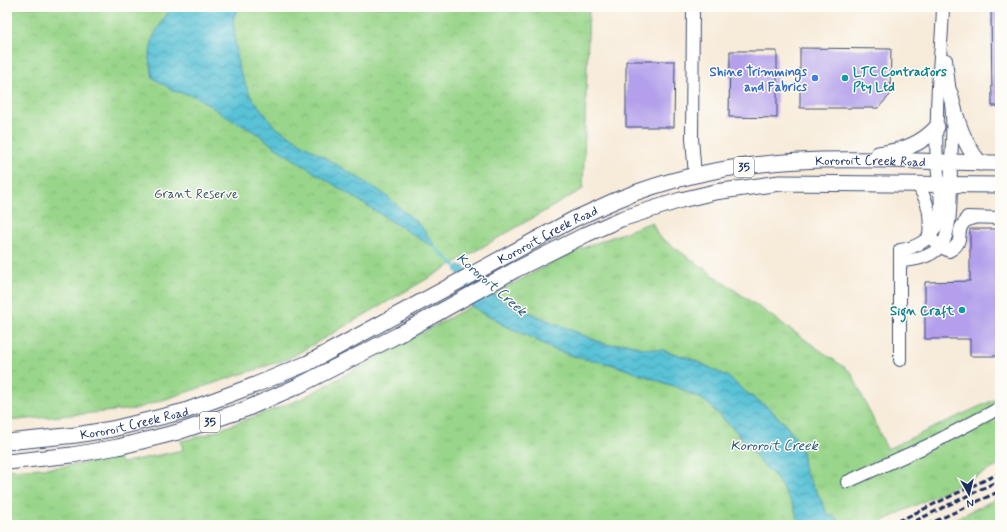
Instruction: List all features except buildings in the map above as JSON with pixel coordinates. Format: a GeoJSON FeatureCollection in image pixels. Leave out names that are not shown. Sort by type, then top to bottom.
{"type":"FeatureCollection","features":[{"type":"Feature","properties":{"kind":"main road"},"geometry":{"type":"LineString","coordinates":[[950,94],[954,111],[967,145],[980,163]]}},
{"type":"Feature","properties":{"kind":"main road"},"geometry":{"type":"LineString","coordinates":[[840,160],[902,149],[921,141],[931,134],[937,127]]}},
{"type":"Feature","properties":{"kind":"main road","name":"Kororoit Creek Road"},"geometry":{"type":"LineString","coordinates":[[7,442],[76,435],[112,429],[185,411],[255,385],[308,363],[574,219],[619,199],[654,187],[695,176],[762,164],[800,160],[1000,163]]}},
{"type":"Feature","properties":{"kind":"main road","name":"Kororoit Creek Road"},"geometry":{"type":"LineString","coordinates":[[7,462],[72,455],[118,447],[178,432],[246,409],[298,386],[398,336],[515,270],[556,249],[621,219],[681,200],[715,192],[780,183],[1000,185]]}},
{"type":"Feature","properties":{"kind":"street"},"geometry":{"type":"LineString","coordinates":[[693,7],[692,138],[695,176]]}},
{"type":"Feature","properties":{"kind":"street"},"geometry":{"type":"LineString","coordinates":[[900,255],[923,258],[941,246],[947,233],[945,217],[944,162],[937,127],[942,7]]}},
{"type":"Feature","properties":{"kind":"street"},"geometry":{"type":"LineString","coordinates":[[942,29],[952,115],[944,162]]}},
{"type":"Feature","properties":{"kind":"street"},"geometry":{"type":"LineString","coordinates":[[917,184],[928,205],[931,220],[929,236]]}},
{"type":"Feature","properties":{"kind":"street"},"geometry":{"type":"LineString","coordinates":[[900,255],[921,243],[935,230],[945,217]]}},
{"type":"Feature","properties":{"kind":"street"},"geometry":{"type":"LineString","coordinates":[[945,217],[1000,218]]}},
{"type":"Feature","properties":{"kind":"street"},"geometry":{"type":"LineString","coordinates":[[929,236],[949,251],[959,242],[960,228],[964,222],[974,218]]}},
{"type":"Feature","properties":{"kind":"street"},"geometry":{"type":"LineString","coordinates":[[900,255],[900,360]]}},
{"type":"Feature","properties":{"kind":"street"},"geometry":{"type":"LineString","coordinates":[[846,482],[929,445],[1000,408]]}},
{"type":"Feature","properties":{"kind":"green space","name":"Grant Reserve"},"geometry":{"type":"Polygon","coordinates":[[[7,7],[589,7],[583,189],[288,359],[135,409],[7,421],[7,7]]]}},
{"type":"Feature","properties":{"kind":"green space"},"geometry":{"type":"Polygon","coordinates":[[[652,222],[658,236],[851,372],[887,449],[1000,397],[1000,465],[874,525],[842,525],[838,520],[827,513],[805,472],[802,452],[797,440],[785,424],[769,408],[709,367],[689,358],[662,350],[642,348],[626,343],[610,345],[602,343],[509,304],[493,294],[575,251],[652,222]]]}},
{"type":"Feature","properties":{"kind":"green space"},"geometry":{"type":"Polygon","coordinates":[[[471,306],[485,315],[493,317],[503,325],[527,335],[553,349],[580,358],[611,364],[679,388],[705,401],[736,431],[762,464],[774,475],[794,506],[799,525],[7,525],[7,470],[61,467],[119,457],[121,463],[183,450],[181,441],[205,435],[301,399],[471,306]]]}},
{"type":"Feature","properties":{"kind":"green space"},"geometry":{"type":"Polygon","coordinates":[[[1000,497],[1000,525],[943,525],[1000,497]]]}},
{"type":"Feature","properties":{"kind":"water","name":"Kororoit Creek"},"geometry":{"type":"Polygon","coordinates":[[[171,7],[238,7],[233,19],[238,66],[250,95],[275,127],[383,193],[421,226],[436,248],[276,148],[258,134],[225,116],[195,96],[174,91],[153,78],[149,59],[153,37],[171,7]]]}},
{"type":"Feature","properties":{"kind":"water","name":"Kororoit Creek"},"geometry":{"type":"Polygon","coordinates":[[[459,265],[464,267],[495,296],[509,304],[602,343],[610,345],[626,343],[642,348],[662,350],[689,358],[727,376],[749,395],[769,408],[797,440],[802,452],[805,472],[827,513],[838,520],[842,525],[799,525],[794,506],[774,475],[762,464],[736,431],[705,401],[679,388],[611,364],[580,358],[553,349],[527,335],[503,325],[493,317],[485,315],[468,303],[462,291],[460,276],[455,269],[459,265]]]}},
{"type":"Feature","properties":{"kind":"waterway","name":"Kororoit Creek"},"geometry":{"type":"LineString","coordinates":[[433,246],[459,269]]}},
{"type":"Feature","properties":{"kind":"railway"},"geometry":{"type":"LineString","coordinates":[[890,525],[1000,473]]}},
{"type":"Feature","properties":{"kind":"railway"},"geometry":{"type":"LineString","coordinates":[[907,525],[1000,480]]}},
{"type":"Feature","properties":{"kind":"railway"},"geometry":{"type":"LineString","coordinates":[[927,525],[1000,491]]}},
{"type":"Feature","properties":{"kind":"place","name":"Shine Trimmings and Fabrics"},"geometry":{"type":"Point","coordinates":[815,78]}},
{"type":"Feature","properties":{"kind":"place","name":"LTC Contractors Pty Ltd"},"geometry":{"type":"Point","coordinates":[845,78]}},
{"type":"Feature","properties":{"kind":"place","name":"Sign Craft"},"geometry":{"type":"Point","coordinates":[962,310]}}]}
